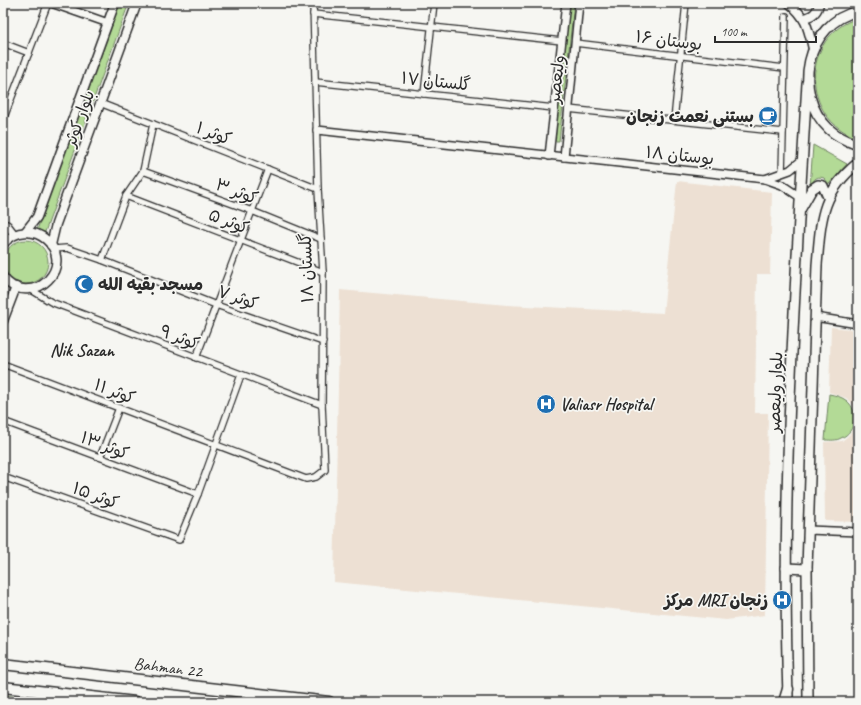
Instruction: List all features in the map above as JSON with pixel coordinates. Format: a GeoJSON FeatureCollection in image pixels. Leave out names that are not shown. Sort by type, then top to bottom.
{"type":"FeatureCollection","features":[{"type":"Feature","properties":{"kind":"highway","name":"Bahman 22"},"geometry":{"type":"LineString","coordinates":[[3,664],[329,702]]}},
{"type":"Feature","properties":{"kind":"highway"},"geometry":{"type":"LineString","coordinates":[[3,687],[135,702]]}},
{"type":"Feature","properties":{"kind":"highway"},"geometry":{"type":"LineString","coordinates":[[784,702],[788,689]]}},
{"type":"Feature","properties":{"kind":"main road","name":"بلوار کوثر"},"geometry":{"type":"LineString","coordinates":[[26,231],[37,217],[115,3]]}},
{"type":"Feature","properties":{"kind":"main road","name":"بلوار کوثر"},"geometry":{"type":"LineString","coordinates":[[30,289],[38,288],[44,284],[54,272],[56,257],[52,247],[56,224],[137,3]]}},
{"type":"Feature","properties":{"kind":"main road"},"geometry":{"type":"LineString","coordinates":[[789,3],[804,18],[813,49]]}},
{"type":"Feature","properties":{"kind":"main road"},"geometry":{"type":"LineString","coordinates":[[804,18],[814,14],[818,9],[819,3]]}},
{"type":"Feature","properties":{"kind":"main road","name":"بلوار ولیعصر"},"geometry":{"type":"LineString","coordinates":[[788,702],[786,568],[790,397],[808,66],[813,49],[822,34],[836,21],[858,10]]}},
{"type":"Feature","properties":{"kind":"main road"},"geometry":{"type":"LineString","coordinates":[[807,84],[810,100],[821,120],[829,129],[843,139],[858,145]]}},
{"type":"Feature","properties":{"kind":"main road"},"geometry":{"type":"LineString","coordinates":[[808,701],[807,569],[815,317],[820,229],[828,197],[840,179],[858,163]]}},
{"type":"Feature","properties":{"kind":"main road"},"geometry":{"type":"LineString","coordinates":[[799,213],[812,189],[818,185],[823,186],[828,197]]}},
{"type":"Feature","properties":{"kind":"main road"},"geometry":{"type":"LineString","coordinates":[[3,244],[14,234],[26,231],[40,235],[47,239],[52,247]]}},
{"type":"Feature","properties":{"kind":"main road"},"geometry":{"type":"LineString","coordinates":[[4,279],[16,287],[30,289]]}},
{"type":"Feature","properties":{"kind":"main road"},"geometry":{"type":"LineString","coordinates":[[3,321],[16,287]]}},
{"type":"Feature","properties":{"kind":"main road"},"geometry":{"type":"LineString","coordinates":[[786,568],[807,569]]}},
{"type":"Feature","properties":{"kind":"street"},"geometry":{"type":"LineString","coordinates":[[3,120],[6,105],[50,3],[108,23]]}},
{"type":"Feature","properties":{"kind":"street","name":"گلستان ۱۸"},"geometry":{"type":"LineString","coordinates":[[313,3],[318,189],[323,272],[322,405]]}},
{"type":"Feature","properties":{"kind":"street"},"geometry":{"type":"LineString","coordinates":[[424,94],[434,3]]}},
{"type":"Feature","properties":{"kind":"street","name":"ولیعصر"},"geometry":{"type":"LineString","coordinates":[[549,156],[566,3]]}},
{"type":"Feature","properties":{"kind":"street","name":"ولیعصر"},"geometry":{"type":"LineString","coordinates":[[564,158],[579,3]]}},
{"type":"Feature","properties":{"kind":"street"},"geometry":{"type":"LineString","coordinates":[[674,120],[686,3]]}},
{"type":"Feature","properties":{"kind":"street"},"geometry":{"type":"LineString","coordinates":[[313,14],[562,41]]}},
{"type":"Feature","properties":{"kind":"street"},"geometry":{"type":"LineString","coordinates":[[782,173],[786,16]]}},
{"type":"Feature","properties":{"kind":"street","name":"بوستان ۱۶"},"geometry":{"type":"LineString","coordinates":[[575,42],[784,68]]}},
{"type":"Feature","properties":{"kind":"street"},"geometry":{"type":"LineString","coordinates":[[3,43],[29,53]]}},
{"type":"Feature","properties":{"kind":"street","name":"گلستان ۱۷"},"geometry":{"type":"LineString","coordinates":[[315,82],[554,108]]}},
{"type":"Feature","properties":{"kind":"street","name":"کوثر ۱"},"geometry":{"type":"LineString","coordinates":[[100,103],[318,189]]}},
{"type":"Feature","properties":{"kind":"street"},"geometry":{"type":"LineString","coordinates":[[568,109],[783,132]]}},
{"type":"Feature","properties":{"kind":"street"},"geometry":{"type":"LineString","coordinates":[[102,260],[126,196],[143,171],[153,124]]}},
{"type":"Feature","properties":{"kind":"street"},"geometry":{"type":"LineString","coordinates":[[317,130],[549,156]]}},
{"type":"Feature","properties":{"kind":"street","name":"بوستان ۱۸"},"geometry":{"type":"LineString","coordinates":[[549,156],[765,179],[790,170],[802,160]]}},
{"type":"Feature","properties":{"kind":"street"},"geometry":{"type":"LineString","coordinates":[[196,358],[268,169]]}},
{"type":"Feature","properties":{"kind":"street","name":"کوثر ۳"},"geometry":{"type":"LineString","coordinates":[[143,171],[252,211],[321,239]]}},
{"type":"Feature","properties":{"kind":"street"},"geometry":{"type":"LineString","coordinates":[[765,179],[782,185],[800,197]]}},
{"type":"Feature","properties":{"kind":"street","name":"کوثر ۵"},"geometry":{"type":"LineString","coordinates":[[126,196],[323,272]]}},
{"type":"Feature","properties":{"kind":"street"},"geometry":{"type":"LineString","coordinates":[[3,224],[7,225],[14,234]]}},
{"type":"Feature","properties":{"kind":"street","name":"کوثر ۷"},"geometry":{"type":"LineString","coordinates":[[52,247],[67,248],[102,260],[216,305],[323,342]]}},
{"type":"Feature","properties":{"kind":"street","name":"کوثر ۹"},"geometry":{"type":"LineString","coordinates":[[30,289],[51,302],[322,405]]}},
{"type":"Feature","properties":{"kind":"street"},"geometry":{"type":"LineString","coordinates":[[815,317],[858,324]]}},
{"type":"Feature","properties":{"kind":"street","name":"کوثر ۱۱"},"geometry":{"type":"LineString","coordinates":[[3,364],[306,479],[316,477],[325,470],[322,405]]}},
{"type":"Feature","properties":{"kind":"street"},"geometry":{"type":"LineString","coordinates":[[198,494],[241,375]]}},
{"type":"Feature","properties":{"kind":"street"},"geometry":{"type":"LineString","coordinates":[[100,458],[119,408]]}},
{"type":"Feature","properties":{"kind":"street","name":"کوثر ۱۳"},"geometry":{"type":"LineString","coordinates":[[3,421],[198,494]]}},
{"type":"Feature","properties":{"kind":"street","name":"۱۵ کوثر"},"geometry":{"type":"LineString","coordinates":[[3,477],[179,540],[198,494]]}},
{"type":"Feature","properties":{"kind":"street"},"geometry":{"type":"LineString","coordinates":[[808,530],[858,532]]}},
{"type":"Feature","properties":{"kind":"shaded area","name":"Valiasr Hospital"},"geometry":{"type":"Polygon","coordinates":[[[677,181],[772,192],[770,274],[757,274],[755,413],[768,413],[765,615],[726,620],[334,582],[340,290],[507,305],[663,313],[677,181]]]}},
{"type":"Feature","properties":{"kind":"shaded area"},"geometry":{"type":"Polygon","coordinates":[[[831,327],[858,330],[858,522],[825,521],[824,442],[842,441],[849,435],[856,424],[857,415],[852,403],[846,398],[829,392],[831,327]]]}},
{"type":"Feature","properties":{"kind":"green space"},"geometry":{"type":"Polygon","coordinates":[[[119,3],[129,3],[45,232],[37,230],[119,3]]]}},
{"type":"Feature","properties":{"kind":"green space"},"geometry":{"type":"Polygon","coordinates":[[[569,3],[574,3],[559,141],[555,141],[569,3]]]}},
{"type":"Feature","properties":{"kind":"green space"},"geometry":{"type":"Polygon","coordinates":[[[858,18],[858,138],[839,128],[825,114],[817,96],[814,78],[817,59],[825,42],[839,28],[858,18]]]}},
{"type":"Feature","properties":{"kind":"green space"},"geometry":{"type":"Polygon","coordinates":[[[813,145],[847,164],[829,184],[824,178],[818,177],[813,181],[810,188],[813,145]]]}},
{"type":"Feature","properties":{"kind":"green space"},"geometry":{"type":"Polygon","coordinates":[[[26,240],[38,244],[44,250],[48,262],[44,274],[38,280],[26,284],[14,280],[8,274],[4,262],[8,250],[14,244],[26,240]]]}},
{"type":"Feature","properties":{"kind":"green space"},"geometry":{"type":"Polygon","coordinates":[[[829,394],[838,396],[847,401],[851,405],[854,416],[853,426],[850,431],[846,435],[835,440],[825,440],[829,394]]]}},
{"type":"Feature","properties":{"kind":"green space"},"geometry":{"type":"Polygon","coordinates":[[[3,695],[34,699],[34,702],[3,702],[3,695]]]}},
{"type":"Feature","properties":{"kind":"place","name":"بستنی نعمت زنجان"},"geometry":{"type":"Point","coordinates":[768,116]}},
{"type":"Feature","properties":{"kind":"place","name":"مسجد بقیه الله"},"geometry":{"type":"Point","coordinates":[84,284]}},
{"type":"Feature","properties":{"kind":"place","name":"Valiasr Hospital"},"geometry":{"type":"Point","coordinates":[546,404]}},
{"type":"Feature","properties":{"kind":"place","name":"مرکز MRI زنجان"},"geometry":{"type":"Point","coordinates":[782,600]}},
{"type":"Feature","properties":{"kind":"district","name":"Nik Sazan"},"geometry":{"type":"Point","coordinates":[82,350]}}]}
